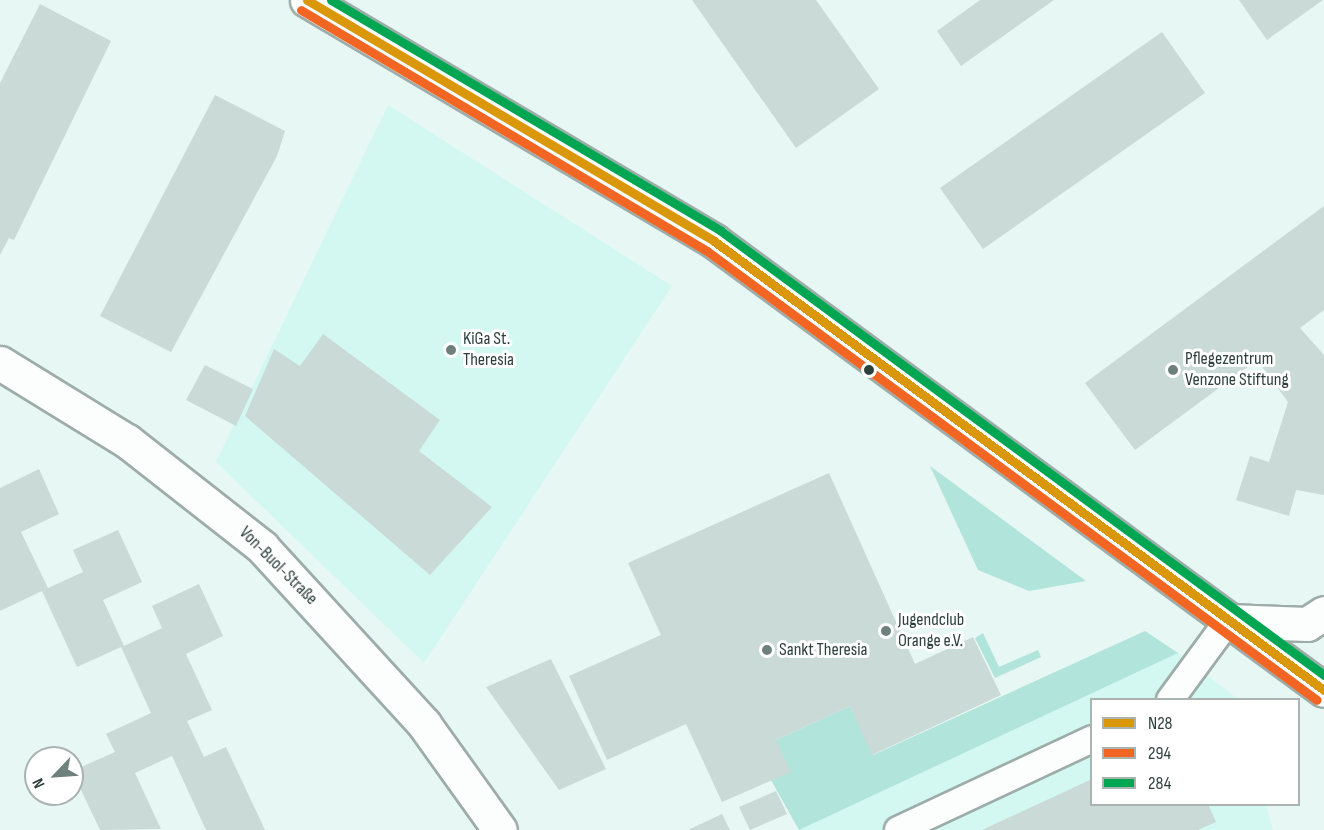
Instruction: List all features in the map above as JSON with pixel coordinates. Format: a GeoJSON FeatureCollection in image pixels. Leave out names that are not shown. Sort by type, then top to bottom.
{"type":"FeatureCollection","features":[{"type":"Feature","properties":{"kind":"main road"},"geometry":{"type":"LineString","coordinates":[[307,0],[714,241],[1324,690]]}},
{"type":"Feature","properties":{"kind":"main road","name":"Von-Buol-Straße"},"geometry":{"type":"LineString","coordinates":[[0,363],[127,441],[262,547],[424,724],[500,830]]}},
{"type":"Feature","properties":{"kind":"main road"},"geometry":{"type":"LineString","coordinates":[[1228,621],[1306,624],[1324,613]]}},
{"type":"Feature","properties":{"kind":"lane"},"geometry":{"type":"LineString","coordinates":[[1171,698],[1228,621]]}},
{"type":"Feature","properties":{"kind":"lane"},"geometry":{"type":"LineString","coordinates":[[898,830],[1090,740]]}},
{"type":"Feature","properties":{"kind":"shaded area","name":"KiGa St. Theresia"},"geometry":{"type":"Polygon","coordinates":[[[388,105],[672,286],[424,663],[216,462],[388,105]]]}},
{"type":"Feature","properties":{"kind":"shaded area"},"geometry":{"type":"Polygon","coordinates":[[[930,466],[1086,581],[1029,591],[978,570],[930,466]]]}},
{"type":"Feature","properties":{"kind":"shaded area"},"geometry":{"type":"Polygon","coordinates":[[[1145,631],[1178,653],[799,830],[771,780],[776,740],[850,706],[873,755],[1145,631]]]}},
{"type":"Feature","properties":{"kind":"shaded area"},"geometry":{"type":"Polygon","coordinates":[[[983,633],[999,667],[1038,650],[1041,657],[995,678],[975,638],[983,633]]]}},
{"type":"Feature","properties":{"kind":"shaded area"},"geometry":{"type":"Polygon","coordinates":[[[1178,653],[1237,698],[1090,698],[1090,806],[1266,806],[1273,830],[799,830],[1178,653]]]}},
{"type":"Feature","properties":{"kind":"building"},"geometry":{"type":"Polygon","coordinates":[[[692,0],[816,0],[879,89],[796,148],[692,0]]]}},
{"type":"Feature","properties":{"kind":"building"},"geometry":{"type":"Polygon","coordinates":[[[980,0],[1054,0],[961,66],[937,31],[980,0]]]}},
{"type":"Feature","properties":{"kind":"building"},"geometry":{"type":"Polygon","coordinates":[[[1239,0],[1323,0],[1267,40],[1239,0]]]}},
{"type":"Feature","properties":{"kind":"building"},"geometry":{"type":"Polygon","coordinates":[[[40,4],[111,41],[14,240],[9,238],[0,255],[0,83],[40,4]]]}},
{"type":"Feature","properties":{"kind":"building"},"geometry":{"type":"Polygon","coordinates":[[[1162,32],[1205,93],[983,249],[940,188],[1162,32]]]}},
{"type":"Feature","properties":{"kind":"building"},"geometry":{"type":"Polygon","coordinates":[[[215,95],[285,131],[277,156],[171,352],[100,316],[215,95]]]}},
{"type":"Feature","properties":{"kind":"building","name":"Pflegezentrum Venzone Stiftung"},"geometry":{"type":"Polygon","coordinates":[[[1324,206],[1324,310],[1300,328],[1324,355],[1324,495],[1296,490],[1289,516],[1236,500],[1250,456],[1269,462],[1288,402],[1257,360],[1135,450],[1085,383],[1324,206]]]}},
{"type":"Feature","properties":{"kind":"building"},"geometry":{"type":"Polygon","coordinates":[[[323,334],[440,420],[419,451],[492,507],[430,575],[245,416],[274,349],[300,366],[323,334]]]}},
{"type":"Feature","properties":{"kind":"building"},"geometry":{"type":"Polygon","coordinates":[[[205,365],[253,389],[236,426],[186,400],[205,365]]]}},
{"type":"Feature","properties":{"kind":"building"},"geometry":{"type":"Polygon","coordinates":[[[39,469],[59,514],[21,532],[48,588],[83,572],[73,550],[118,530],[142,582],[103,600],[124,646],[162,628],[152,606],[199,584],[223,636],[186,654],[212,710],[187,721],[204,757],[226,747],[265,830],[206,830],[172,756],[135,773],[161,829],[100,830],[84,796],[84,766],[115,752],[106,734],[151,713],[121,647],[77,667],[42,591],[0,611],[0,488],[39,469]]]}},
{"type":"Feature","properties":{"kind":"building","name":"Sankt Theresia"},"geometry":{"type":"Polygon","coordinates":[[[829,473],[915,664],[973,637],[1001,695],[872,755],[850,706],[776,740],[791,772],[722,802],[686,724],[607,760],[569,676],[661,635],[628,563],[829,473]]]}},
{"type":"Feature","properties":{"kind":"building"},"geometry":{"type":"Polygon","coordinates":[[[551,659],[606,769],[559,790],[486,687],[551,659]]]}},
{"type":"Feature","properties":{"kind":"building"},"geometry":{"type":"Polygon","coordinates":[[[1090,780],[1090,806],[1209,806],[1216,822],[1198,830],[982,830],[1090,780]]]}},
{"type":"Feature","properties":{"kind":"building"},"geometry":{"type":"Polygon","coordinates":[[[776,791],[787,814],[750,830],[739,807],[776,791]]]}},
{"type":"Feature","properties":{"kind":"building"},"geometry":{"type":"Polygon","coordinates":[[[722,814],[730,830],[688,830],[722,814]]]}},
{"type":"Feature","properties":{"kind":"transit line","name":"N28"},"geometry":{"type":"LineString","coordinates":[[307,0],[714,241],[1324,690]]}},
{"type":"Feature","properties":{"kind":"transit line","name":"284"},"geometry":{"type":"LineString","coordinates":[[331,0],[721,231],[1324,675]]}},
{"type":"Feature","properties":{"kind":"transit line","name":"294"},"geometry":{"type":"LineString","coordinates":[[301,10],[707,251],[1317,700]]}},
{"type":"Feature","properties":{"kind":"place","name":"KiGa St. Theresia"},"geometry":{"type":"Point","coordinates":[451,350]}},
{"type":"Feature","properties":{"kind":"place","name":"Pflegezentrum Venzone Stiftung"},"geometry":{"type":"Point","coordinates":[1173,370]}},
{"type":"Feature","properties":{"kind":"place","name":"Jugendclub Orange e.V."},"geometry":{"type":"Point","coordinates":[886,631]}},
{"type":"Feature","properties":{"kind":"place","name":"Sankt Theresia"},"geometry":{"type":"Point","coordinates":[767,650]}}]}
